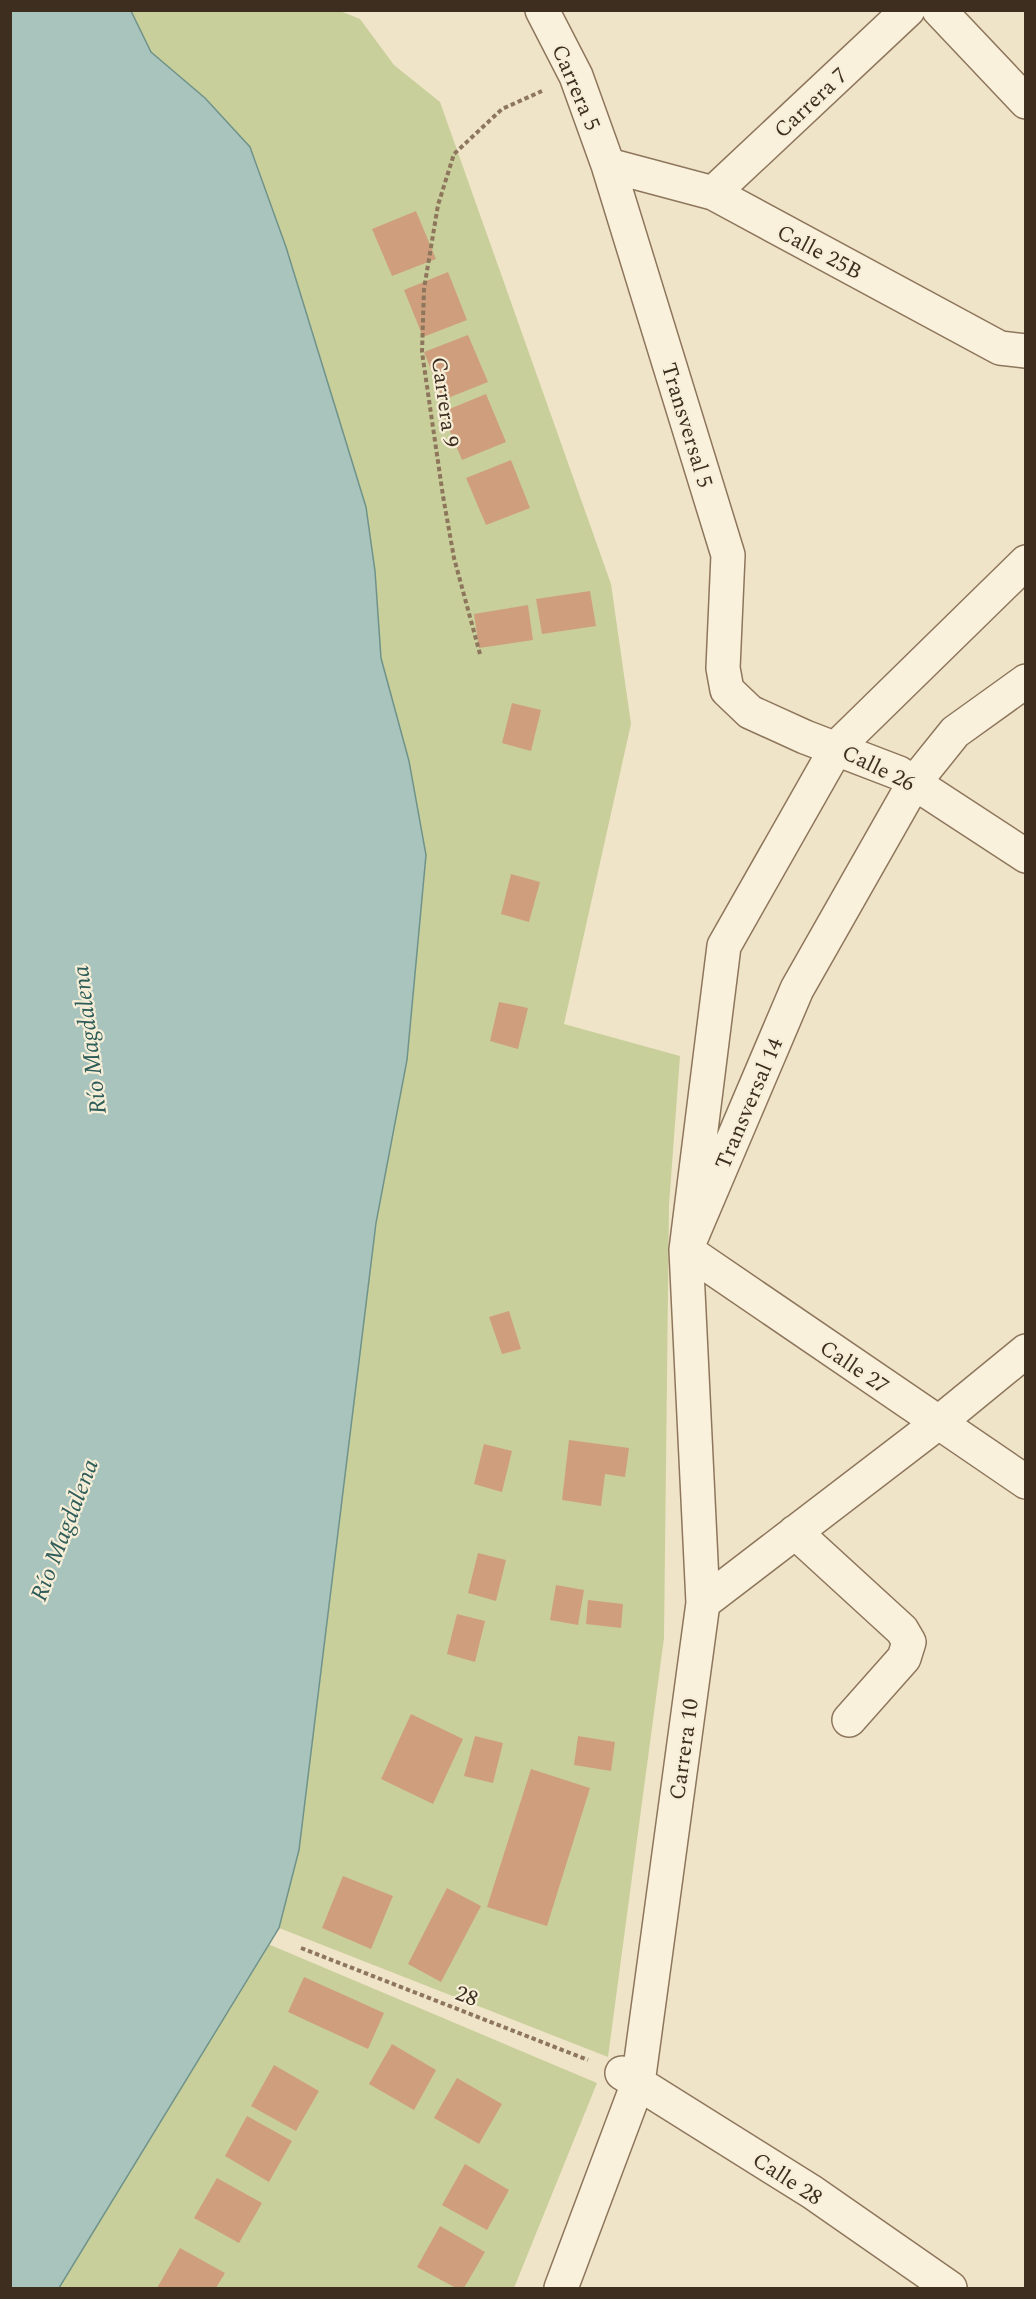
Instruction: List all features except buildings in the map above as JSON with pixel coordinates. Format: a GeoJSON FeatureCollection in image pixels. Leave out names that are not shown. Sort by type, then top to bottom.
{"type":"FeatureCollection","features":[{"type":"Feature","properties":{"kind":"street","name":"Carrera 5"},"geometry":{"type":"LineString","coordinates":[[542,10],[576,76],[608,165]]}},
{"type":"Feature","properties":{"kind":"street","name":"Carrera 7"},"geometry":{"type":"LineString","coordinates":[[713,193],[908,10]]}},
{"type":"Feature","properties":{"kind":"street"},"geometry":{"type":"LineString","coordinates":[[939,10],[1026,102]]}},
{"type":"Feature","properties":{"kind":"street","name":"Calle 25B"},"geometry":{"type":"LineString","coordinates":[[608,165],[713,193],[1000,348],[1026,351]]}},
{"type":"Feature","properties":{"kind":"street","name":"Transversal 5"},"geometry":{"type":"LineString","coordinates":[[608,165],[728,555],[723,668],[727,690]]}},
{"type":"Feature","properties":{"kind":"street"},"geometry":{"type":"LineString","coordinates":[[686,1250],[724,946],[837,747],[1026,562]]}},
{"type":"Feature","properties":{"kind":"street","name":"Transversal 14"},"geometry":{"type":"LineString","coordinates":[[703,1603],[686,1250],[797,990],[914,783],[955,732],[1026,681]]}},
{"type":"Feature","properties":{"kind":"street","name":"Calle 26"},"geometry":{"type":"LineString","coordinates":[[727,690],[750,712],[805,737],[837,747],[898,772],[1026,856]]}},
{"type":"Feature","properties":{"kind":"street","name":"Calle 27"},"geometry":{"type":"LineString","coordinates":[[686,1250],[1026,1482]]}},
{"type":"Feature","properties":{"kind":"street"},"geometry":{"type":"LineString","coordinates":[[703,1603],[938,1423],[1026,1351]]}},
{"type":"Feature","properties":{"kind":"street"},"geometry":{"type":"LineString","coordinates":[[795,1532],[902,1630],[909,1642],[904,1658],[849,1720]]}},
{"type":"Feature","properties":{"kind":"street","name":"Carrera 10"},"geometry":{"type":"LineString","coordinates":[[561,2289],[630,2078],[703,1603]]}},
{"type":"Feature","properties":{"kind":"street","name":"Calle 28"},"geometry":{"type":"LineString","coordinates":[[630,2078],[812,2192],[950,2289]]}},
{"type":"Feature","properties":{"kind":"path","name":"Carrera 9"},"geometry":{"type":"LineString","coordinates":[[480,654],[454,558],[422,352],[424,289],[438,205],[454,154],[502,109],[576,76]]}},
{"type":"Feature","properties":{"kind":"path","name":"28"},"geometry":{"type":"LineString","coordinates":[[301,1948],[630,2078]]}},
{"type":"Feature","properties":{"kind":"green space"},"geometry":{"type":"Polygon","coordinates":[[[131,11],[340,11],[360,19],[394,65],[440,102],[611,584],[631,724],[564,1024],[680,1056],[669,1205],[664,1638],[608,2057],[279,1928],[299,1850],[376,1223],[407,1060],[426,855],[409,761],[381,658],[375,571],[366,507],[286,247],[250,147],[205,98],[151,52],[131,11]]]}},
{"type":"Feature","properties":{"kind":"green space"},"geometry":{"type":"Polygon","coordinates":[[[268,1944],[597,2083],[514,2288],[59,2288],[268,1944]]]}},
{"type":"Feature","properties":{"kind":"water","name":"Río Magdalena"},"geometry":{"type":"Polygon","coordinates":[[[11,10],[131,11],[151,52],[205,98],[250,147],[286,247],[366,507],[375,571],[381,658],[409,761],[426,855],[407,1060],[376,1223],[299,1850],[279,1928],[59,2288],[10,2288],[11,10]]]}}]}
